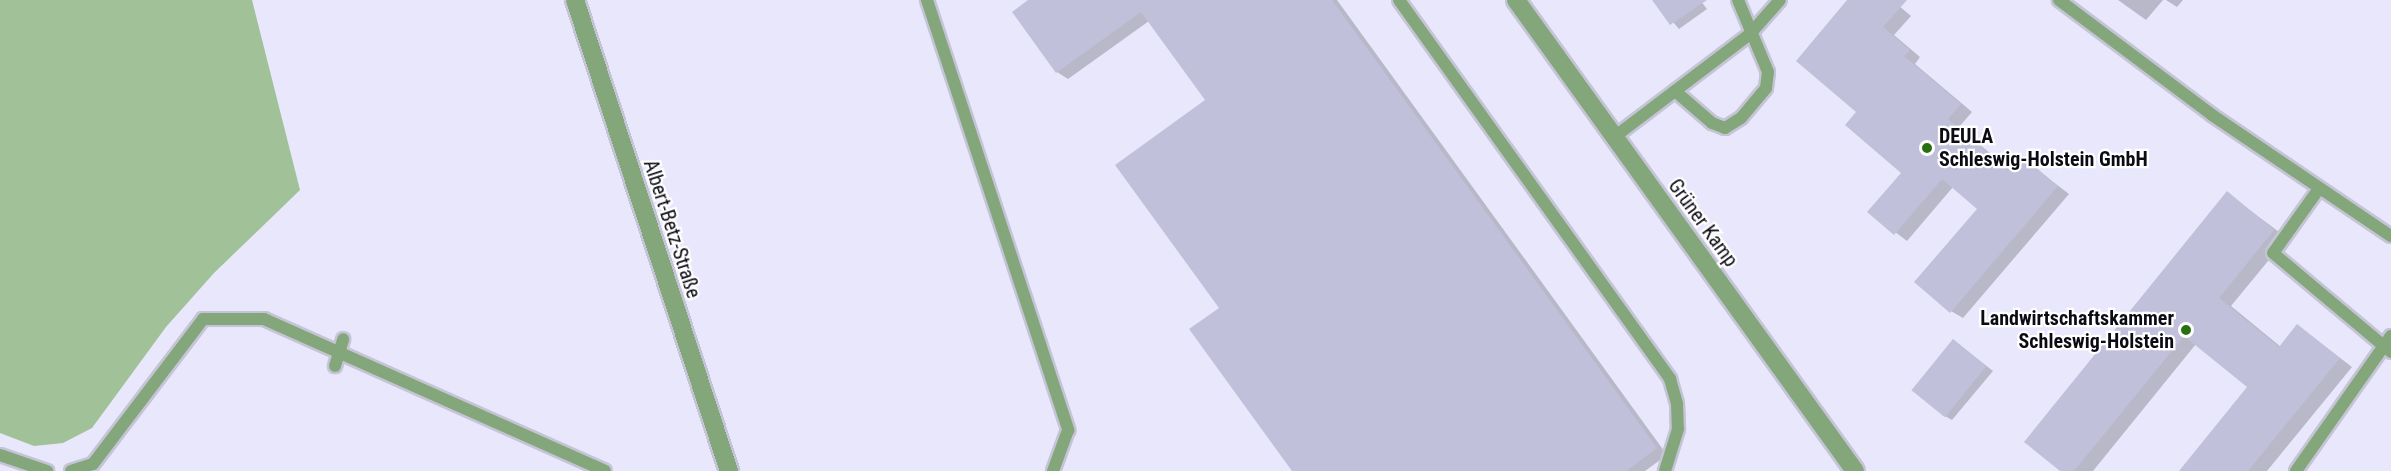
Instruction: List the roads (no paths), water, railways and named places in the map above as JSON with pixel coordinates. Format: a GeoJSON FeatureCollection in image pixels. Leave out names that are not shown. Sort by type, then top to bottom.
{"type":"FeatureCollection","features":[{"type":"Feature","properties":{"kind":"street","name":"Albert-Betz-Straße"},"geometry":{"type":"LineString","coordinates":[[574,0],[729,471]]}},
{"type":"Feature","properties":{"kind":"street","name":"Grüner Kamp"},"geometry":{"type":"LineString","coordinates":[[1516,0],[1613,138],[1856,471]]}},
{"type":"Feature","properties":{"kind":"lane"},"geometry":{"type":"LineString","coordinates":[[927,0],[1068,430],[1053,471]]}},
{"type":"Feature","properties":{"kind":"lane"},"geometry":{"type":"LineString","coordinates":[[1399,0],[1670,380],[1677,404],[1678,429],[1665,471]]}},
{"type":"Feature","properties":{"kind":"lane"},"geometry":{"type":"LineString","coordinates":[[1676,91],[1712,123],[1725,128],[1734,124],[1769,80],[1766,64],[1750,34],[1738,0]]}},
{"type":"Feature","properties":{"kind":"lane"},"geometry":{"type":"LineString","coordinates":[[1613,138],[1750,34],[1780,0]]}},
{"type":"Feature","properties":{"kind":"lane"},"geometry":{"type":"LineString","coordinates":[[2059,0],[2318,190],[2391,236]]}},
{"type":"Feature","properties":{"kind":"lane"},"geometry":{"type":"LineString","coordinates":[[2318,190],[2272,253],[2387,350]]}},
{"type":"Feature","properties":{"kind":"lane"},"geometry":{"type":"LineString","coordinates":[[71,471],[93,464],[203,319],[264,319],[604,471]]}},
{"type":"Feature","properties":{"kind":"lane"},"geometry":{"type":"LineString","coordinates":[[2296,471],[2387,350],[2391,336]]}},
{"type":"Feature","properties":{"kind":"lane"},"geometry":{"type":"LineString","coordinates":[[335,366],[342,339]]}},
{"type":"Feature","properties":{"kind":"lane"},"geometry":{"type":"LineString","coordinates":[[0,455],[47,471]]}},
{"type":"Feature","properties":{"kind":"place","name":"DEULA Schleswig-Holstein GmbH"},"geometry":{"type":"Point","coordinates":[1927,148]}},
{"type":"Feature","properties":{"kind":"place","name":"Landwirtschaftskammer Schleswig-Holstein"},"geometry":{"type":"Point","coordinates":[2186,330]}}]}
